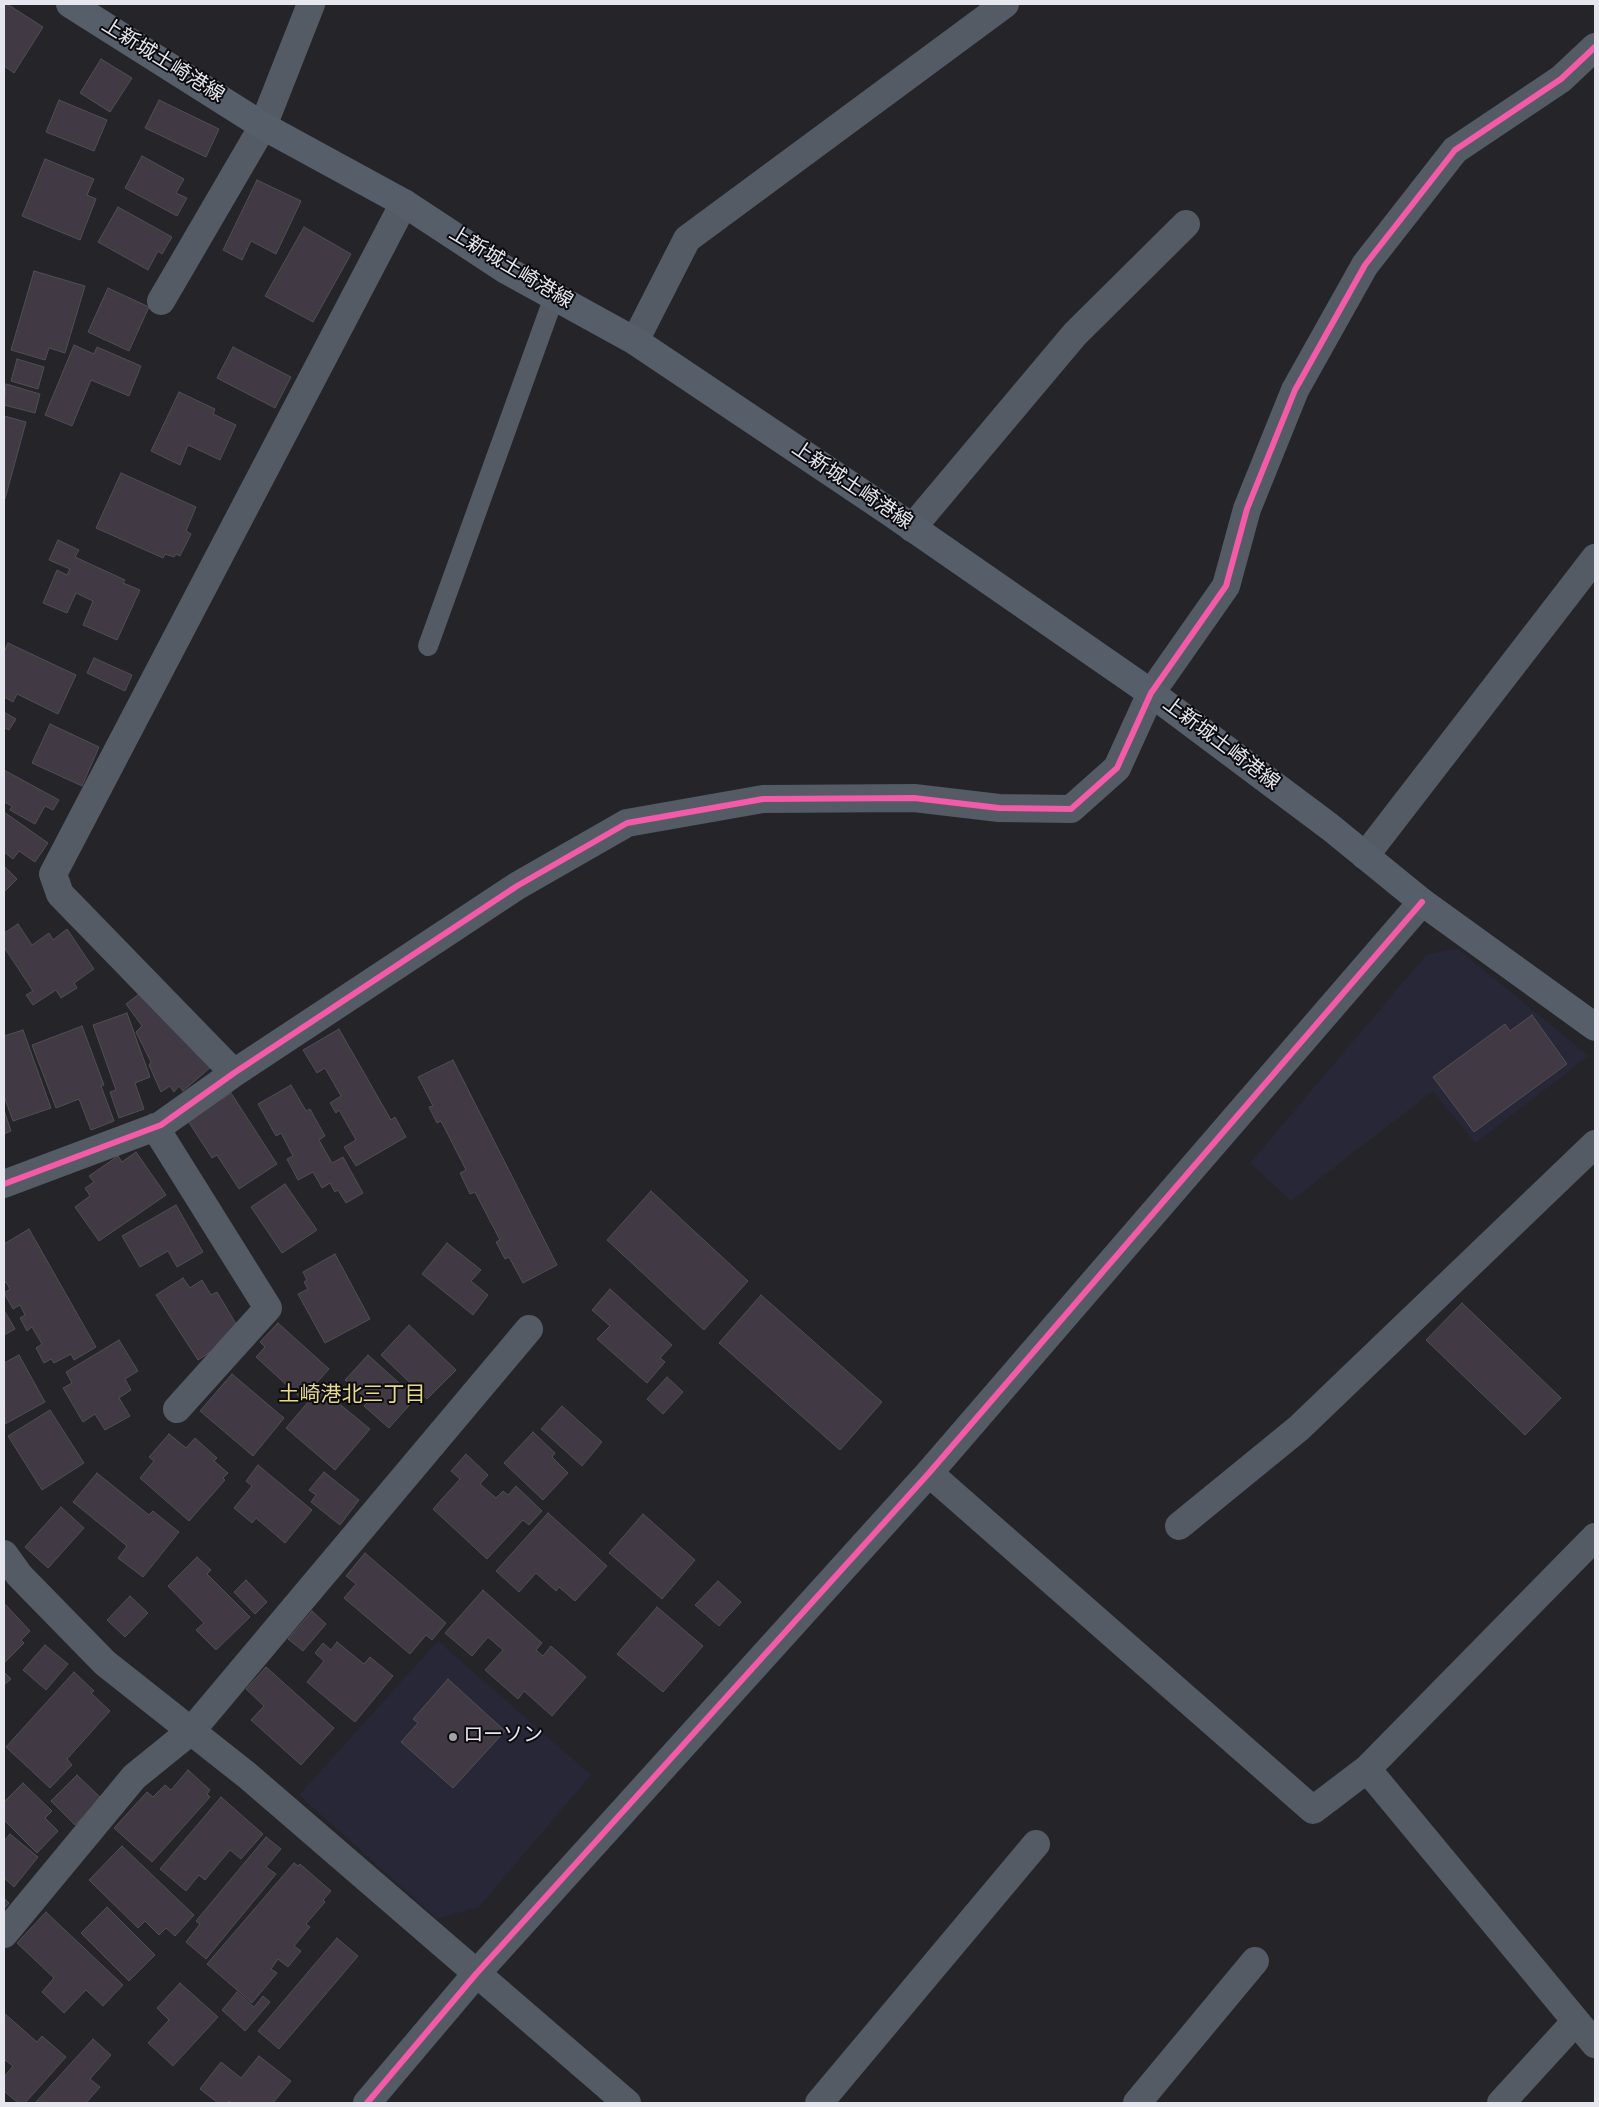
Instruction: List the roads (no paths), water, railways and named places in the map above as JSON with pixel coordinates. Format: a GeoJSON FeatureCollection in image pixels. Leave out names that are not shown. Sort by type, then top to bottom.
{"type":"FeatureCollection","features":[{"type":"Feature","properties":{"kind":"main road","name":"上新城土崎港線"},"geometry":{"type":"LineString","coordinates":[[70,4],[263,126],[404,203],[506,270],[635,341],[912,528],[1150,693],[1330,827],[1422,902],[1595,1027]]}},
{"type":"Feature","properties":{"kind":"street"},"geometry":{"type":"LineString","coordinates":[[161,300],[263,126],[311,4]]}},
{"type":"Feature","properties":{"kind":"street"},"geometry":{"type":"LineString","coordinates":[[635,341],[687,239],[1005,4]]}},
{"type":"Feature","properties":{"kind":"street"},"geometry":{"type":"LineString","coordinates":[[4,1184],[155,1127],[234,1072],[517,886],[627,823],[763,799],[914,798],[999,808],[1071,809],[1117,768],[1150,693],[1226,586],[1247,509],[1295,390],[1366,265],[1455,150],[1561,79],[1595,47]]}},
{"type":"Feature","properties":{"kind":"street"},"geometry":{"type":"LineString","coordinates":[[234,1072],[60,894],[53,874],[404,203]]}},
{"type":"Feature","properties":{"kind":"street"},"geometry":{"type":"LineString","coordinates":[[912,528],[1075,334],[1186,224]]}},
{"type":"Feature","properties":{"kind":"street"},"geometry":{"type":"LineString","coordinates":[[1365,856],[1595,558]]}},
{"type":"Feature","properties":{"kind":"street"},"geometry":{"type":"LineString","coordinates":[[367,2103],[476,1974],[928,1473],[1422,902]]}},
{"type":"Feature","properties":{"kind":"street"},"geometry":{"type":"LineString","coordinates":[[155,1127],[268,1308],[177,1409]]}},
{"type":"Feature","properties":{"kind":"street"},"geometry":{"type":"LineString","coordinates":[[1179,1526],[1299,1428],[1595,1144]]}},
{"type":"Feature","properties":{"kind":"street"},"geometry":{"type":"LineString","coordinates":[[4,1934],[134,1777],[192,1730],[529,1329]]}},
{"type":"Feature","properties":{"kind":"street"},"geometry":{"type":"LineString","coordinates":[[928,1473],[1314,1810],[1367,1769],[1595,1537]]}},
{"type":"Feature","properties":{"kind":"street"},"geometry":{"type":"LineString","coordinates":[[4,1554],[19,1575],[105,1663],[192,1730],[343,1857],[627,2103]]}},
{"type":"Feature","properties":{"kind":"street"},"geometry":{"type":"LineString","coordinates":[[1367,1769],[1595,2044]]}},
{"type":"Feature","properties":{"kind":"street"},"geometry":{"type":"LineString","coordinates":[[818,2103],[1036,1844]]}},
{"type":"Feature","properties":{"kind":"street"},"geometry":{"type":"LineString","coordinates":[[1137,2103],[1255,1960]]}},
{"type":"Feature","properties":{"kind":"street"},"geometry":{"type":"LineString","coordinates":[[1501,2103],[1576,2021]]}},
{"type":"Feature","properties":{"kind":"lane"},"geometry":{"type":"LineString","coordinates":[[428,646],[554,297]]}},
{"type":"Feature","properties":{"kind":"place","name":"ローソン"},"geometry":{"type":"Point","coordinates":[453,1737]}},
{"type":"Feature","properties":{"kind":"district","name":"土崎港北三丁目"},"geometry":{"type":"Point","coordinates":[352,1397]}}]}
